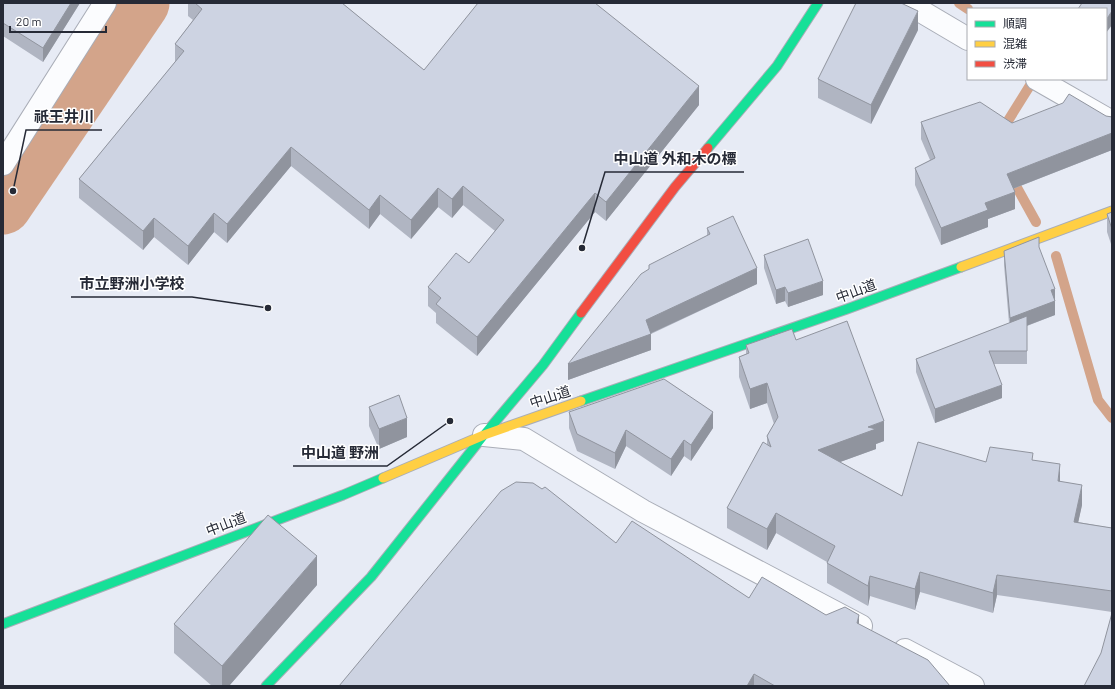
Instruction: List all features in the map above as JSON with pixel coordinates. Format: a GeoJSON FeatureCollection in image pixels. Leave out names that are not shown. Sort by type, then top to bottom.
{"type":"FeatureCollection","features":[{"type":"Feature","properties":{"kind":"street"},"geometry":{"type":"LineString","coordinates":[[3,164],[105,3]]}},
{"type":"Feature","properties":{"kind":"street"},"geometry":{"type":"LineString","coordinates":[[266,686],[371,577],[542,365],[675,187],[777,66],[818,3]]}},
{"type":"Feature","properties":{"kind":"street"},"geometry":{"type":"LineString","coordinates":[[907,3],[967,37]]}},
{"type":"Feature","properties":{"kind":"street"},"geometry":{"type":"LineString","coordinates":[[1040,80],[1112,122]]}},
{"type":"Feature","properties":{"kind":"street","name":"中山道"},"geometry":{"type":"LineString","coordinates":[[3,624],[343,495],[484,435],[847,309],[1112,211]]}},
{"type":"Feature","properties":{"kind":"street"},"geometry":{"type":"LineString","coordinates":[[484,435],[524,439],[643,511],[973,686]]}},
{"type":"Feature","properties":{"kind":"building"},"geometry":{"type":"Polygon","coordinates":[[[3,3],[71,3],[43,48],[3,23],[3,3]]]}},
{"type":"Feature","properties":{"kind":"building"},"geometry":{"type":"Polygon","coordinates":[[[195,3],[342,3],[424,70],[478,3],[595,3],[699,86],[606,202],[595,193],[477,337],[436,304],[441,298],[428,287],[456,253],[469,263],[504,220],[463,186],[452,199],[438,188],[411,220],[380,195],[369,210],[291,147],[227,224],[214,213],[188,246],[154,218],[143,231],[79,179],[184,51],[175,44],[202,9],[195,3]]]}},
{"type":"Feature","properties":{"kind":"building"},"geometry":{"type":"Polygon","coordinates":[[[856,3],[901,3],[918,11],[871,105],[818,79],[856,3]]]}},
{"type":"Feature","properties":{"kind":"building"},"geometry":{"type":"Polygon","coordinates":[[[1082,3],[1112,3],[1112,11],[1107,18],[1107,8],[1079,8],[1082,3]]]}},
{"type":"Feature","properties":{"kind":"building"},"geometry":{"type":"Polygon","coordinates":[[[1069,94],[1106,116],[1112,117],[1112,133],[1007,174],[1015,192],[985,203],[988,210],[941,228],[915,168],[935,158],[921,122],[980,102],[1012,123],[1063,103],[1069,94]]]}},
{"type":"Feature","properties":{"kind":"building"},"geometry":{"type":"Polygon","coordinates":[[[1112,212],[1112,229],[1107,214],[1112,212]]]}},
{"type":"Feature","properties":{"kind":"building"},"geometry":{"type":"Polygon","coordinates":[[[733,216],[757,268],[646,320],[651,334],[568,364],[641,274],[649,269],[649,265],[710,234],[707,228],[733,216]]]}},
{"type":"Feature","properties":{"kind":"building"},"geometry":{"type":"Polygon","coordinates":[[[1039,237],[1039,247],[1055,289],[1051,290],[1055,301],[1010,318],[1004,251],[1039,237]]]}},
{"type":"Feature","properties":{"kind":"building"},"geometry":{"type":"Polygon","coordinates":[[[808,239],[823,281],[788,293],[785,287],[776,290],[764,255],[808,239]]]}},
{"type":"Feature","properties":{"kind":"building"},"geometry":{"type":"Polygon","coordinates":[[[1027,316],[1027,351],[989,351],[1002,385],[935,409],[916,359],[1027,316]]]}},
{"type":"Feature","properties":{"kind":"building"},"geometry":{"type":"Polygon","coordinates":[[[847,321],[884,421],[868,427],[876,429],[818,450],[902,496],[918,442],[986,462],[990,447],[1033,453],[1032,460],[1060,464],[1058,481],[1082,485],[1074,522],[1112,528],[1112,591],[997,575],[993,593],[920,572],[915,589],[870,576],[868,586],[827,563],[835,546],[776,513],[767,529],[727,508],[763,442],[771,447],[767,436],[778,417],[767,383],[750,389],[739,357],[749,353],[746,345],[792,329],[796,340],[847,321]]]}},
{"type":"Feature","properties":{"kind":"building"},"geometry":{"type":"Polygon","coordinates":[[[664,379],[713,412],[691,445],[684,440],[671,459],[626,430],[615,453],[577,434],[569,412],[664,379]]]}},
{"type":"Feature","properties":{"kind":"building"},"geometry":{"type":"Polygon","coordinates":[[[399,395],[407,418],[379,429],[369,407],[399,395]]]}},
{"type":"Feature","properties":{"kind":"building"},"geometry":{"type":"Polygon","coordinates":[[[516,482],[533,483],[542,489],[545,487],[616,543],[632,521],[749,598],[762,577],[826,615],[845,607],[859,615],[857,623],[928,660],[950,686],[775,686],[754,674],[747,686],[339,686],[501,491],[516,482]]]}},
{"type":"Feature","properties":{"kind":"building"},"geometry":{"type":"Polygon","coordinates":[[[268,515],[317,556],[222,666],[174,624],[268,515]]]}},
{"type":"Feature","properties":{"kind":"building"},"geometry":{"type":"Polygon","coordinates":[[[1112,613],[1112,686],[1084,686],[1101,653],[1112,613]]]}},
{"type":"Feature","properties":{"kind":"waterway"},"geometry":{"type":"LineString","coordinates":[[3,206],[141,3]]}},
{"type":"Feature","properties":{"kind":"waterway"},"geometry":{"type":"LineString","coordinates":[[959,3],[967,8]]}},
{"type":"Feature","properties":{"kind":"waterway"},"geometry":{"type":"LineString","coordinates":[[1001,132],[1033,80]]}},
{"type":"Feature","properties":{"kind":"waterway"},"geometry":{"type":"LineString","coordinates":[[1010,175],[1036,222]]}},
{"type":"Feature","properties":{"kind":"waterway"},"geometry":{"type":"LineString","coordinates":[[1056,256],[1098,400],[1112,418]]}},
{"type":"Feature","properties":{"kind":"traffic: fast"},"geometry":{"type":"LineString","coordinates":[[708,148],[777,66],[818,3]]}},
{"type":"Feature","properties":{"kind":"traffic: fast"},"geometry":{"type":"LineString","coordinates":[[581,401],[847,309],[961,267]]}},
{"type":"Feature","properties":{"kind":"traffic: fast"},"geometry":{"type":"LineString","coordinates":[[266,686],[371,577],[484,435],[543,365],[581,313]]}},
{"type":"Feature","properties":{"kind":"traffic: fast"},"geometry":{"type":"LineString","coordinates":[[3,624],[343,495],[383,478]]}},
{"type":"Feature","properties":{"kind":"traffic: slow"},"geometry":{"type":"LineString","coordinates":[[961,267],[1112,211]]}},
{"type":"Feature","properties":{"kind":"traffic: slow"},"geometry":{"type":"LineString","coordinates":[[383,478],[484,435],[581,401]]}},
{"type":"Feature","properties":{"kind":"traffic: jam"},"geometry":{"type":"LineString","coordinates":[[581,313],[675,187],[708,148]]}},
{"type":"Feature","properties":{"kind":"place","name":"祇王井川"},"geometry":{"type":"Point","coordinates":[13,191]}},
{"type":"Feature","properties":{"kind":"place","name":"中山道 外和木の標"},"geometry":{"type":"Point","coordinates":[582,248]}},
{"type":"Feature","properties":{"kind":"place","name":"市立野洲小学校"},"geometry":{"type":"Point","coordinates":[268,308]}},
{"type":"Feature","properties":{"kind":"place","name":"中山道 野洲"},"geometry":{"type":"Point","coordinates":[450,421]}}]}
